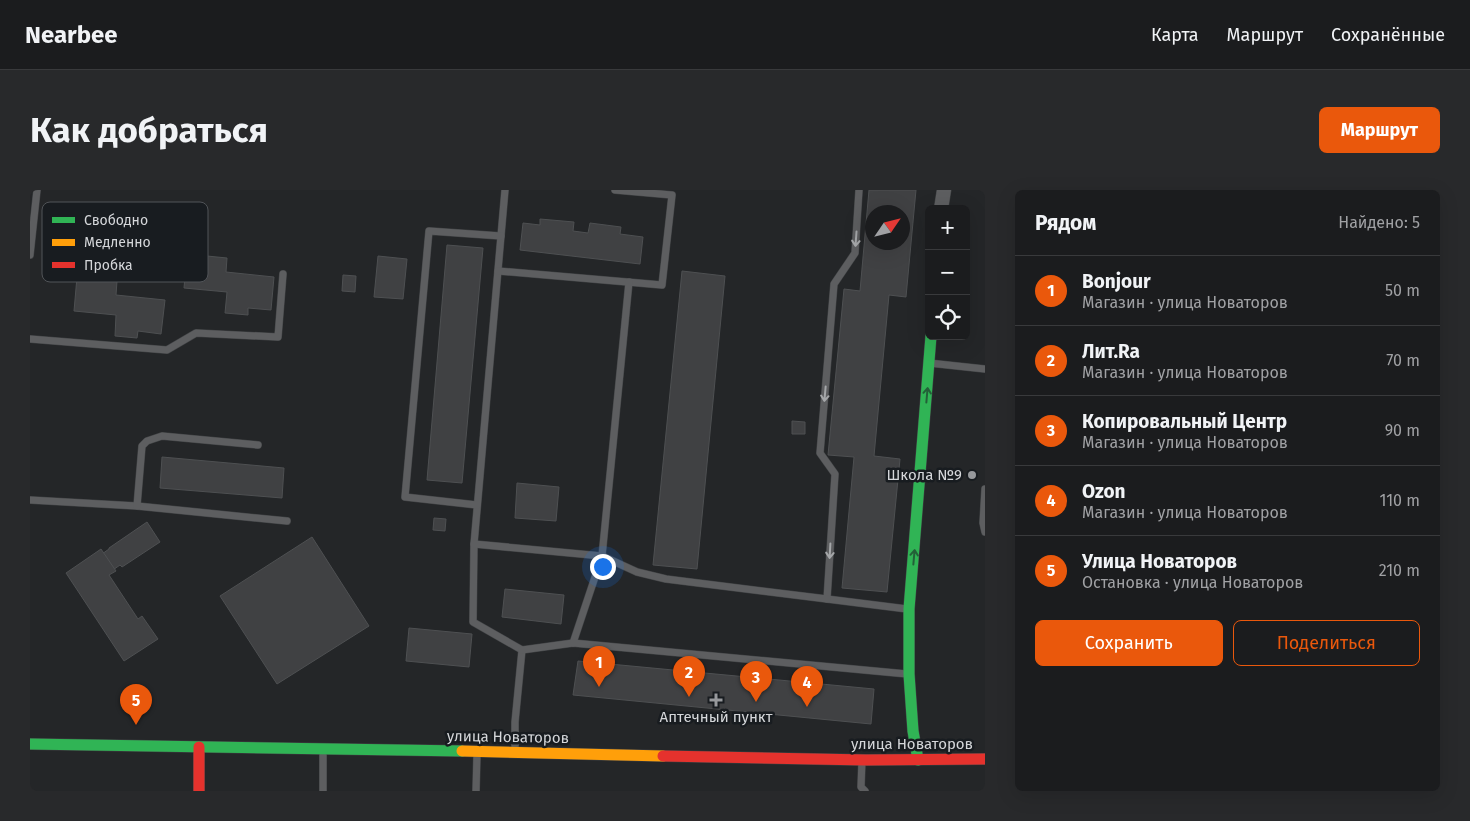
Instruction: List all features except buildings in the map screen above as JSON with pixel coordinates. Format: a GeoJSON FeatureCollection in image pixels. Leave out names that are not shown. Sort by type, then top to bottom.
{"type":"FeatureCollection","features":[{"type":"Feature","properties":{"kind":"street"},"geometry":{"type":"LineString","coordinates":[[942,205],[944,190]]}},
{"type":"Feature","properties":{"kind":"street"},"geometry":{"type":"LineString","coordinates":[[918,760],[913,731],[909,674],[910,607],[931,340]]}},
{"type":"Feature","properties":{"kind":"street","name":"улица Новаторов"},"geometry":{"type":"LineString","coordinates":[[30,744],[323,748],[862,760],[985,759]]}},
{"type":"Feature","properties":{"kind":"street"},"geometry":{"type":"LineString","coordinates":[[199,747],[199,791]]}},
{"type":"Feature","properties":{"kind":"lane"},"geometry":{"type":"LineString","coordinates":[[30,255],[32,209],[37,190]]}},
{"type":"Feature","properties":{"kind":"lane"},"geometry":{"type":"LineString","coordinates":[[505,190],[474,544],[473,622],[522,650],[574,643],[909,674]]}},
{"type":"Feature","properties":{"kind":"lane"},"geometry":{"type":"LineString","coordinates":[[498,271],[662,285],[672,195],[615,190]]}},
{"type":"Feature","properties":{"kind":"lane"},"geometry":{"type":"LineString","coordinates":[[827,599],[835,474],[820,453],[820,443],[834,284],[855,253],[859,190]]}},
{"type":"Feature","properties":{"kind":"lane"},"geometry":{"type":"LineString","coordinates":[[478,505],[405,497],[429,231],[501,236]]}},
{"type":"Feature","properties":{"kind":"lane"},"geometry":{"type":"LineString","coordinates":[[30,339],[167,350],[196,334],[278,337],[283,274]]}},
{"type":"Feature","properties":{"kind":"lane"},"geometry":{"type":"LineString","coordinates":[[574,643],[602,556],[629,282]]}},
{"type":"Feature","properties":{"kind":"lane"},"geometry":{"type":"LineString","coordinates":[[929,363],[985,368]]}},
{"type":"Feature","properties":{"kind":"lane"},"geometry":{"type":"LineString","coordinates":[[137,506],[142,446],[147,441],[162,436],[258,445]]}},
{"type":"Feature","properties":{"kind":"lane"},"geometry":{"type":"LineString","coordinates":[[985,490],[983,523],[985,532]]}},
{"type":"Feature","properties":{"kind":"lane"},"geometry":{"type":"LineString","coordinates":[[30,500],[137,506],[287,521]]}},
{"type":"Feature","properties":{"kind":"lane"},"geometry":{"type":"LineString","coordinates":[[474,544],[602,556],[637,572],[666,579],[827,599],[910,607]]}},
{"type":"Feature","properties":{"kind":"lane"},"geometry":{"type":"LineString","coordinates":[[514,752],[522,650]]}},
{"type":"Feature","properties":{"kind":"lane"},"geometry":{"type":"LineString","coordinates":[[323,748],[323,791]]}},
{"type":"Feature","properties":{"kind":"lane"},"geometry":{"type":"LineString","coordinates":[[476,751],[476,791]]}},
{"type":"Feature","properties":{"kind":"lane"},"geometry":{"type":"LineString","coordinates":[[862,760],[862,787],[865,791]]}},
{"type":"Feature","properties":{"kind":"traffic: fast"},"geometry":{"type":"LineString","coordinates":[[918,760],[913,731],[909,674],[909,609],[931,340]]}},
{"type":"Feature","properties":{"kind":"traffic: fast"},"geometry":{"type":"LineString","coordinates":[[30,744],[462,751]]}},
{"type":"Feature","properties":{"kind":"traffic: slow"},"geometry":{"type":"LineString","coordinates":[[462,751],[663,756]]}},
{"type":"Feature","properties":{"kind":"traffic: jam"},"geometry":{"type":"LineString","coordinates":[[199,747],[199,791]]}},
{"type":"Feature","properties":{"kind":"traffic: jam"},"geometry":{"type":"LineString","coordinates":[[663,756],[866,760],[985,759]]}},
{"type":"Feature","properties":{"kind":"place","name":"Школа №9"},"geometry":{"type":"Point","coordinates":[972,475]}},
{"type":"Feature","properties":{"kind":"place","name":"Bonjour"},"geometry":{"type":"Point","coordinates":[599,687]}},
{"type":"Feature","properties":{"kind":"place","name":"Лит.Ra"},"geometry":{"type":"Point","coordinates":[689,697]}},
{"type":"Feature","properties":{"kind":"place","name":"Аптечный пункт"},"geometry":{"type":"Point","coordinates":[716,700]}},
{"type":"Feature","properties":{"kind":"place","name":"Копировальный Центр"},"geometry":{"type":"Point","coordinates":[756,702]}},
{"type":"Feature","properties":{"kind":"place","name":"Ozon"},"geometry":{"type":"Point","coordinates":[807,707]}},
{"type":"Feature","properties":{"kind":"place","name":"Улица Новаторов"},"geometry":{"type":"Point","coordinates":[136,725]}}]}
